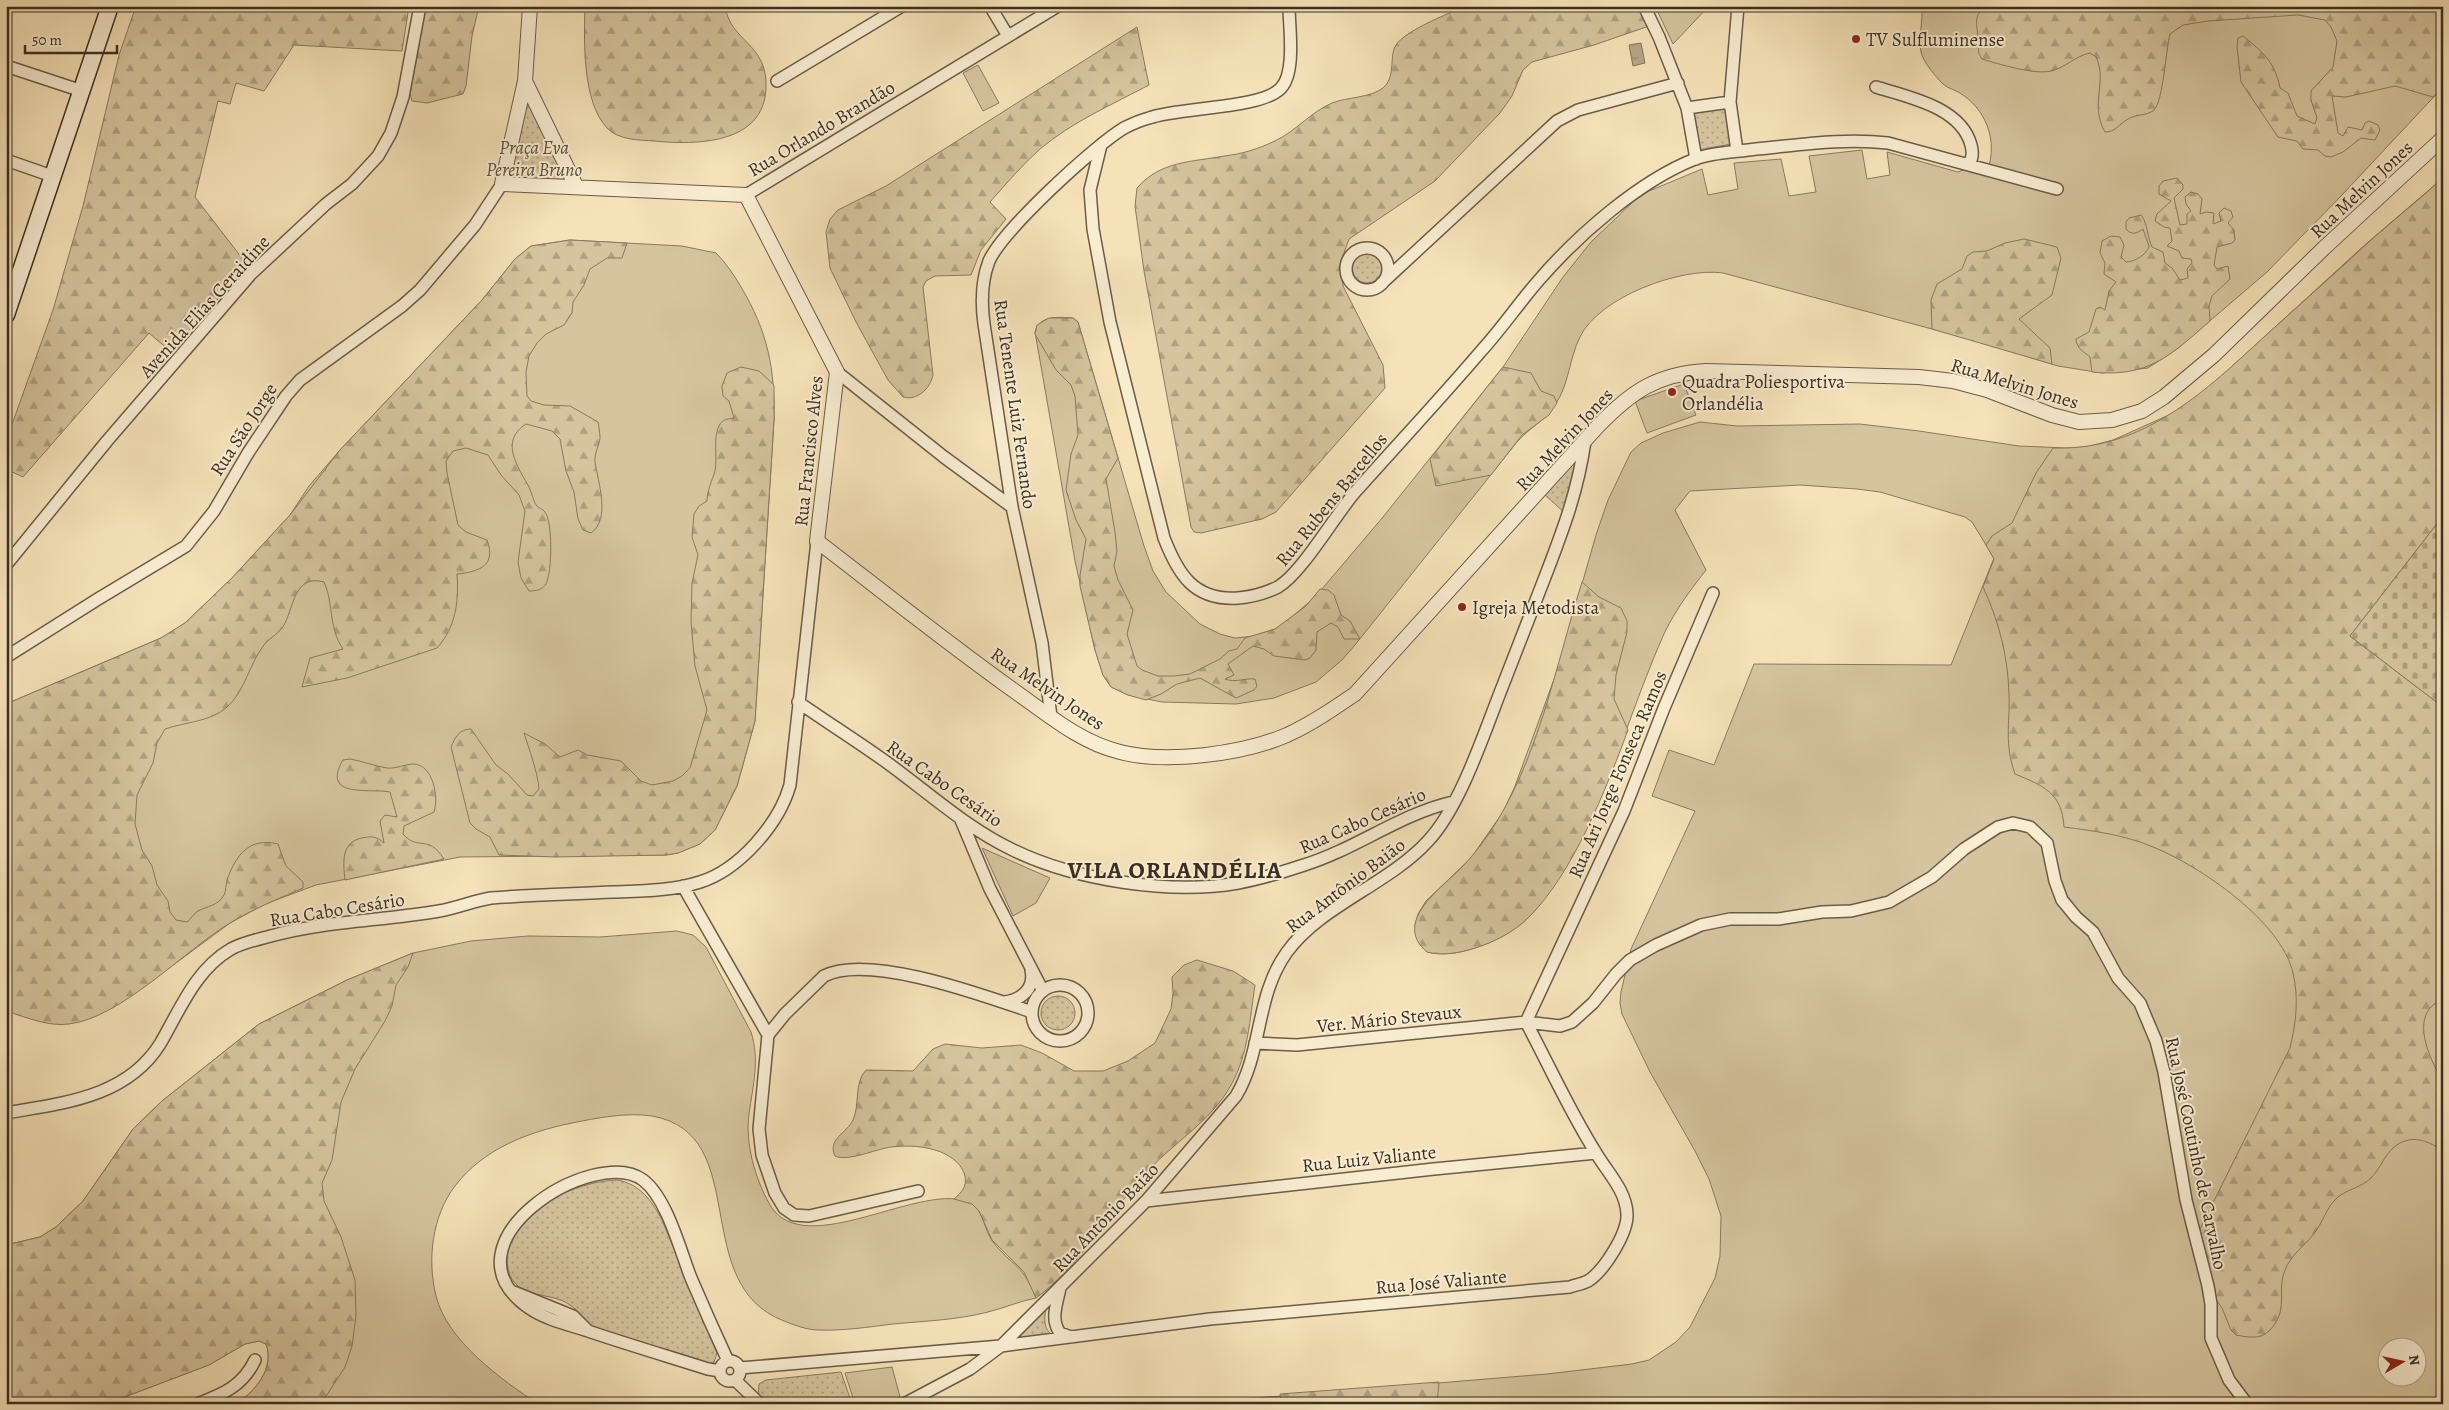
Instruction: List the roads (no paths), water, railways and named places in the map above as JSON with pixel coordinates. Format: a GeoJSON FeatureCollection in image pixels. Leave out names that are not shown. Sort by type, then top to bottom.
{"type":"FeatureCollection","features":[{"type":"Feature","properties":{"kind":"main road"},"geometry":{"type":"LineString","coordinates":[[6,315],[12,285],[82,91],[110,6]]}},
{"type":"Feature","properties":{"kind":"street","name":"Avenida Elias Geraidine"},"geometry":{"type":"LineString","coordinates":[[6,566],[106,441],[251,274],[326,204],[352,184],[378,156],[391,133],[403,97],[420,6]]}},
{"type":"Feature","properties":{"kind":"street"},"geometry":{"type":"LineString","coordinates":[[525,81],[576,186],[502,184],[525,81],[530,6]]}},
{"type":"Feature","properties":{"kind":"street"},"geometry":{"type":"LineString","coordinates":[[777,81],[902,6]]}},
{"type":"Feature","properties":{"kind":"street"},"geometry":{"type":"LineString","coordinates":[[990,6],[1008,36]]}},
{"type":"Feature","properties":{"kind":"street","name":"Rua Orlando Brandão"},"geometry":{"type":"LineString","coordinates":[[576,186],[746,195],[1058,6]]}},
{"type":"Feature","properties":{"kind":"street","name":"Rua Tenente Luiz Fernando"},"geometry":{"type":"LineString","coordinates":[[1051,717],[1042,643],[1012,506],[983,319],[982,295],[984,278],[994,251],[1006,236],[1052,189],[1101,145],[1125,128],[1168,112],[1255,101],[1282,88],[1287,77],[1290,62],[1289,6]]}},
{"type":"Feature","properties":{"kind":"street"},"geometry":{"type":"LineString","coordinates":[[1644,6],[1687,108],[1696,158]]}},
{"type":"Feature","properties":{"kind":"street"},"geometry":{"type":"LineString","coordinates":[[1737,152],[1730,102],[1738,6]]}},
{"type":"Feature","properties":{"kind":"street"},"geometry":{"type":"LineString","coordinates":[[6,66],[82,91]]}},
{"type":"Feature","properties":{"kind":"street"},"geometry":{"type":"LineString","coordinates":[[1381,284],[1557,121],[1578,110],[1678,83]]}},
{"type":"Feature","properties":{"kind":"street"},"geometry":{"type":"LineString","coordinates":[[1876,87],[1934,107],[1951,117],[1964,130],[1970,142],[1972,155],[1969,164]]}},
{"type":"Feature","properties":{"kind":"street"},"geometry":{"type":"LineString","coordinates":[[1687,108],[1730,102]]}},
{"type":"Feature","properties":{"kind":"street","name":"Rua Melvin Jones"},"geometry":{"type":"LineString","coordinates":[[817,541],[970,659],[1078,735],[1101,746],[1119,752],[1158,757],[1189,756],[1257,746],[1310,723],[1354,694],[1585,441],[1621,403],[1644,386],[1684,373],[1706,371],[1919,377],[1953,381],[1987,390],[2052,415],[2079,422],[2103,422],[2130,415],[2164,397],[2214,354],[2324,248],[2443,138]]}},
{"type":"Feature","properties":{"kind":"street","name":"Rua Rubens Barcellos"},"geometry":{"type":"LineString","coordinates":[[1101,145],[1090,190],[1093,229],[1110,322],[1164,538],[1175,563],[1191,585],[1203,593],[1229,598],[1260,594],[1286,581],[1344,504],[1484,348],[1540,279],[1563,255],[1597,223],[1630,196],[1696,158],[1845,140],[1888,143],[2057,189]]}},
{"type":"Feature","properties":{"kind":"street"},"geometry":{"type":"LineString","coordinates":[[6,160],[52,176]]}},
{"type":"Feature","properties":{"kind":"street","name":"Rua São Jorge"},"geometry":{"type":"LineString","coordinates":[[6,657],[98,598],[186,546],[203,528],[286,396],[300,380],[402,306],[420,290],[475,225],[502,184]]}},
{"type":"Feature","properties":{"kind":"street","name":"Rua Francisco Alves"},"geometry":{"type":"LineString","coordinates":[[684,886],[701,882],[716,875],[742,856],[768,830],[784,804],[790,785],[794,769],[798,702],[837,372],[746,195]]}},
{"type":"Feature","properties":{"kind":"street"},"geometry":{"type":"LineString","coordinates":[[837,372],[944,457],[1012,506]]}},
{"type":"Feature","properties":{"kind":"street","name":"Rua Antônio Baião"},"geometry":{"type":"LineString","coordinates":[[904,1404],[970,1369],[1001,1346],[1146,1201],[1236,1096],[1250,1067],[1266,991],[1273,973],[1288,951],[1329,914],[1418,852],[1430,839],[1453,802],[1472,763],[1573,504],[1585,441]]}},
{"type":"Feature","properties":{"kind":"street","name":"Rua Ari Jorge Fonseca Ramos"},"geometry":{"type":"LineString","coordinates":[[1526,1022],[1624,811],[1664,708],[1713,594]]}},
{"type":"Feature","properties":{"kind":"street","name":"Rua Cabo Cesário"},"geometry":{"type":"LineString","coordinates":[[798,702],[889,764],[961,820],[1012,850],[1053,868],[1126,883],[1208,886],[1238,883],[1305,865],[1364,841],[1404,819],[1431,807],[1453,802]]}},
{"type":"Feature","properties":{"kind":"street"},"geometry":{"type":"LineString","coordinates":[[961,820],[990,889],[1043,991]]}},
{"type":"Feature","properties":{"kind":"street","name":"Rua José Coutinho de Carvalho"},"geometry":{"type":"LineString","coordinates":[[1526,1022],[1552,1025],[1566,1024],[1584,1013],[1630,960],[1656,945],[1701,925],[1730,920],[1778,919],[1822,912],[1851,911],[1885,903],[1895,900],[1932,877],[1964,849],[1998,827],[2013,823],[2030,827],[2047,843],[2055,881],[2062,900],[2076,917],[2093,932],[2118,978],[2140,1004],[2156,1041],[2164,1072],[2184,1191],[2208,1286],[2211,1304],[2211,1338],[2229,1380],[2247,1404]]}},
{"type":"Feature","properties":{"kind":"street"},"geometry":{"type":"LineString","coordinates":[[684,886],[768,1035],[760,1141],[766,1170],[784,1208],[794,1215],[809,1216],[918,1191]]}},
{"type":"Feature","properties":{"kind":"street","name":"Rua Cabo Cesário"},"geometry":{"type":"LineString","coordinates":[[6,1113],[86,1098],[123,1080],[144,1064],[159,1046],[194,984],[222,956],[240,945],[288,931],[441,910],[490,898],[646,891],[684,886]]}},
{"type":"Feature","properties":{"kind":"street"},"geometry":{"type":"LineString","coordinates":[[1003,1002],[1021,997],[1030,988],[1032,976],[1030,966]]}},
{"type":"Feature","properties":{"kind":"street"},"geometry":{"type":"LineString","coordinates":[[768,1035],[813,985],[824,976],[841,970],[886,972],[939,983],[1032,1012]]}},
{"type":"Feature","properties":{"kind":"street"},"geometry":{"type":"LineString","coordinates":[[1061,985],[1078,992],[1087,1008],[1084,1027],[1070,1039],[1055,1041],[1037,1030],[1032,1012],[1035,1000],[1043,991],[1061,985]]}},
{"type":"Feature","properties":{"kind":"street","name":"Ver. Mário Stevaux"},"geometry":{"type":"LineString","coordinates":[[1255,1043],[1307,1044],[1526,1022]]}},
{"type":"Feature","properties":{"kind":"street","name":"Rua José Valiante"},"geometry":{"type":"LineString","coordinates":[[740,1368],[1001,1346],[1210,1319],[1570,1287],[1587,1281],[1600,1271],[1624,1231],[1627,1214],[1624,1199],[1596,1153],[1526,1022]]}},
{"type":"Feature","properties":{"kind":"street","name":"Rua Luiz Valiante"},"geometry":{"type":"LineString","coordinates":[[1146,1201],[1596,1153]]}},
{"type":"Feature","properties":{"kind":"street"},"geometry":{"type":"LineString","coordinates":[[720,1370],[708,1369],[536,1313],[512,1291],[504,1276],[500,1258],[506,1237],[518,1218],[540,1201],[580,1180],[609,1172],[631,1174],[649,1185],[664,1208],[708,1318],[728,1361]]}},
{"type":"Feature","properties":{"kind":"street"},"geometry":{"type":"LineString","coordinates":[[1060,1288],[1054,1312],[1055,1324],[1060,1332],[1072,1337]]}},
{"type":"Feature","properties":{"kind":"street"},"geometry":{"type":"LineString","coordinates":[[197,1404],[226,1393],[240,1383],[255,1360]]}},
{"type":"Feature","properties":{"kind":"street"},"geometry":{"type":"LineString","coordinates":[[720,1370],[722,1365],[728,1361],[734,1361],[740,1368],[739,1375],[735,1380]]}},
{"type":"Feature","properties":{"kind":"street"},"geometry":{"type":"LineString","coordinates":[[720,1370],[726,1380],[735,1380],[760,1404]]}},
{"type":"Feature","properties":{"kind":"water"},"geometry":{"type":"Polygon","coordinates":[[[1641,43],[1645,63],[1633,66],[1629,45],[1641,43]]]}},
{"type":"Feature","properties":{"kind":"place","name":"TV Sulfluminense"},"geometry":{"type":"Point","coordinates":[1856,39]}},
{"type":"Feature","properties":{"kind":"place","name":"Quadra Poliesportiva Orlandélia"},"geometry":{"type":"Point","coordinates":[1672,392]}},
{"type":"Feature","properties":{"kind":"place","name":"Igreja Metodista"},"geometry":{"type":"Point","coordinates":[1462,607]}},
{"type":"Feature","properties":{"kind":"district","name":"VILA ORLANDÉLIA"},"geometry":{"type":"Point","coordinates":[1175,870]}},
{"type":"Feature","properties":{"kind":"park label","name":"Praça Eva Pereira Bruno"},"geometry":{"type":"Point","coordinates":[534,158]}}]}
